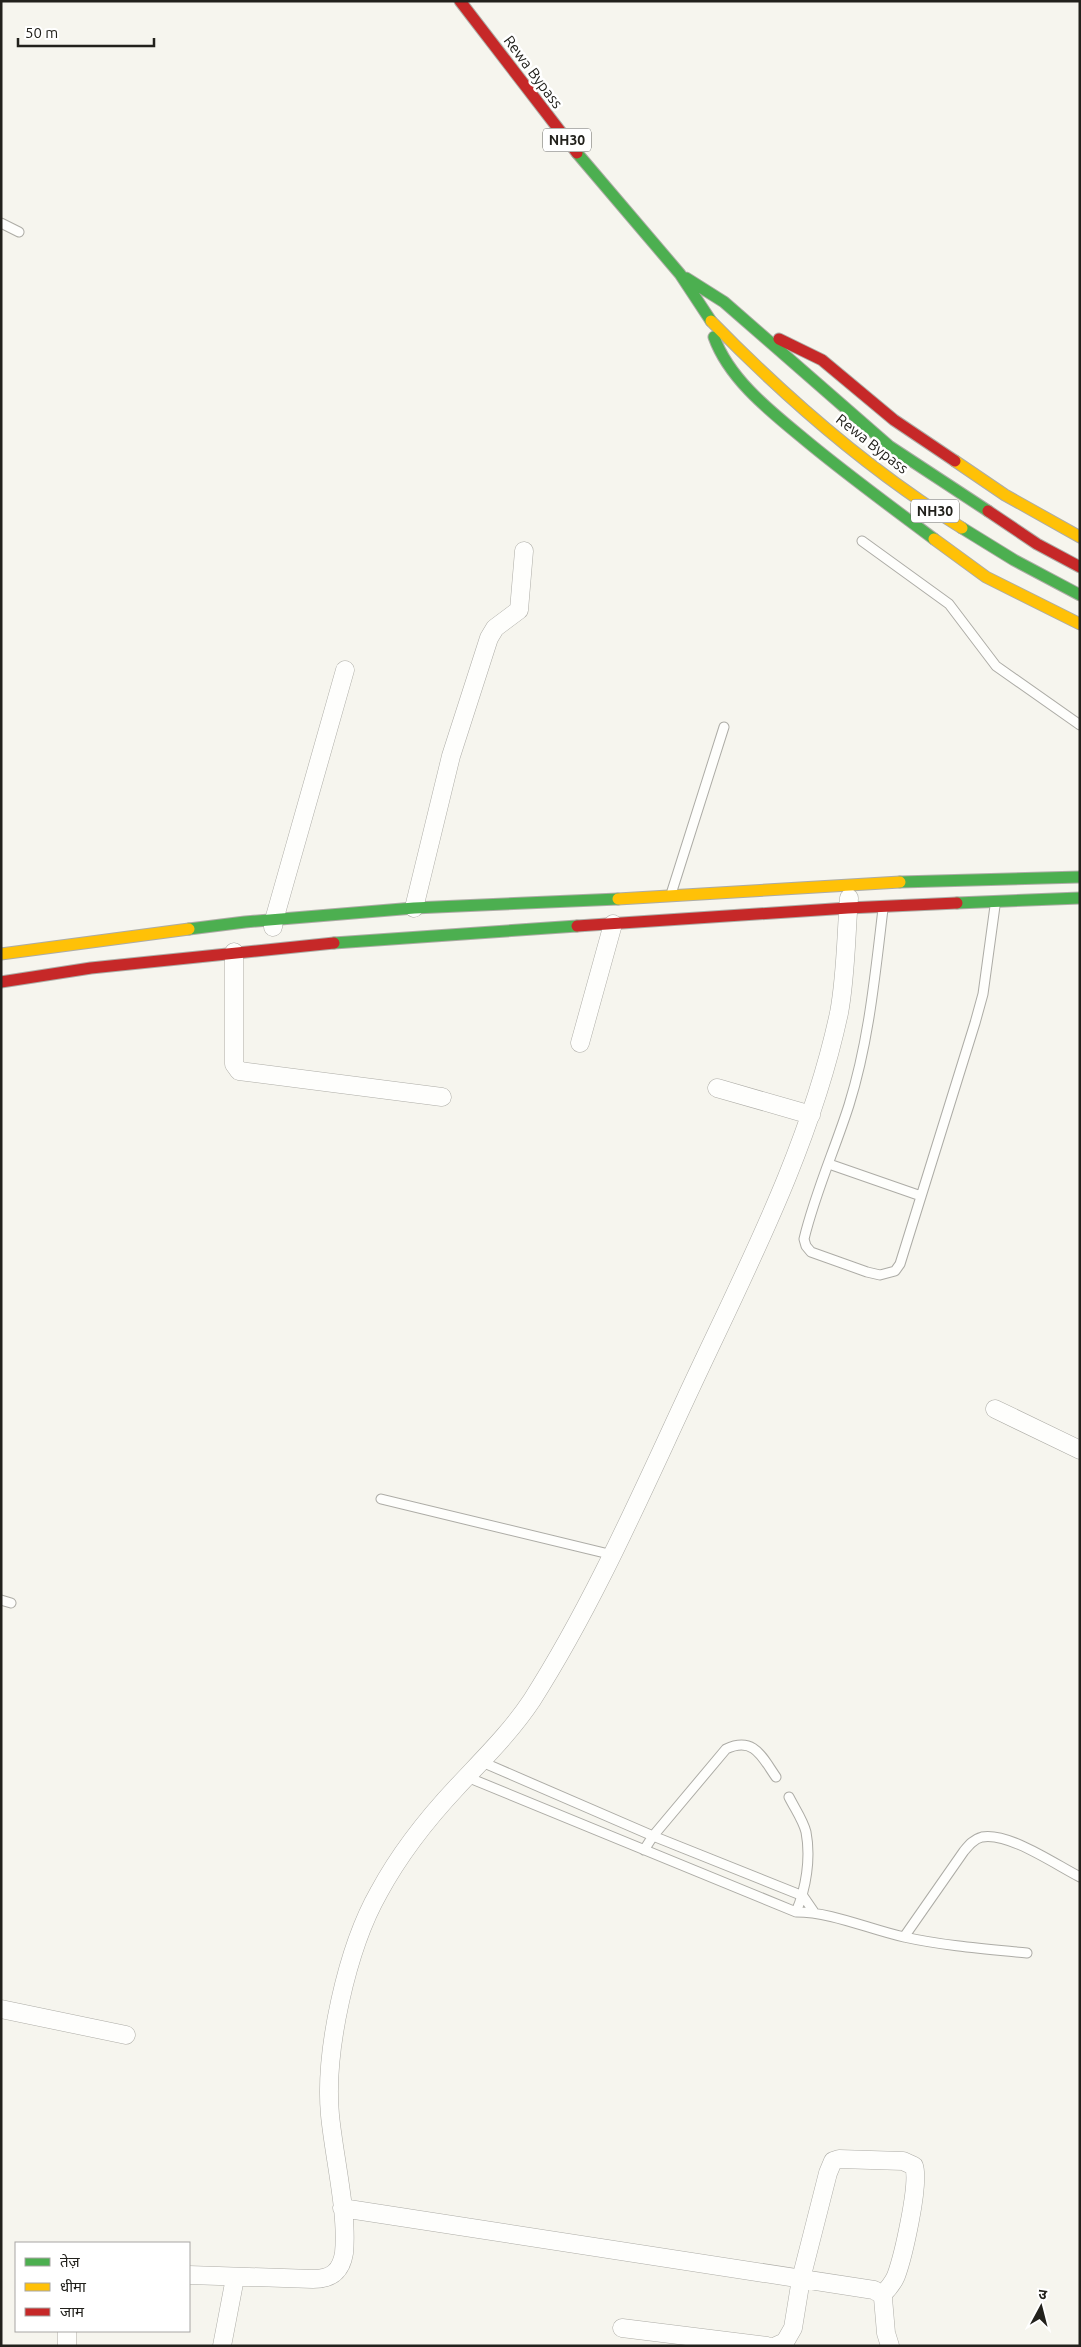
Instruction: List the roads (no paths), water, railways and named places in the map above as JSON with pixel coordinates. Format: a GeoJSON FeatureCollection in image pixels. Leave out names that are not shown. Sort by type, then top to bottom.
{"type":"FeatureCollection","features":[{"type":"Feature","properties":{"kind":"main road","name":"Rewa Bypass"},"geometry":{"type":"LineString","coordinates":[[460,1],[560,133],[680,274],[706,317],[755,366],[872,464],[936,512],[1014,560],[1080,595]]}},
{"type":"Feature","properties":{"kind":"main road","name":"Rewa Bypass"},"geometry":{"type":"LineString","coordinates":[[680,274],[724,302],[889,446],[1036,544],[1080,567]]}},
{"type":"Feature","properties":{"kind":"main road"},"geometry":{"type":"LineString","coordinates":[[706,317],[719,351],[735,374],[772,412],[851,478],[986,578],[1080,624]]}},
{"type":"Feature","properties":{"kind":"main road"},"geometry":{"type":"LineString","coordinates":[[747,323],[822,360],[894,420],[1005,495],[1080,537]]}},
{"type":"Feature","properties":{"kind":"main road"},"geometry":{"type":"LineString","coordinates":[[1,954],[74,943],[274,920],[414,908],[670,896],[850,884],[1080,877]]}},
{"type":"Feature","properties":{"kind":"main road"},"geometry":{"type":"LineString","coordinates":[[1,982],[91,968],[234,952],[435,935],[848,908],[1080,898]]}},
{"type":"Feature","properties":{"kind":"street"},"geometry":{"type":"LineString","coordinates":[[414,908],[451,756],[489,638],[496,628],[519,610],[524,551]]}},
{"type":"Feature","properties":{"kind":"street"},"geometry":{"type":"LineString","coordinates":[[273,948],[274,920],[345,670]]}},
{"type":"Feature","properties":{"kind":"street"},"geometry":{"type":"LineString","coordinates":[[190,2275],[313,2279],[334,2275],[338,2269],[344,2251],[342,2208],[328,2090],[330,2059],[353,1954],[377,1895],[402,1854],[482,1762],[529,1703],[601,1581],[613,1556],[789,1176],[822,1084],[840,1008],[850,884]]}},
{"type":"Feature","properties":{"kind":"street"},"geometry":{"type":"LineString","coordinates":[[580,1043],[613,924]]}},
{"type":"Feature","properties":{"kind":"street"},"geometry":{"type":"LineString","coordinates":[[234,952],[234,1064],[239,1071],[442,1097]]}},
{"type":"Feature","properties":{"kind":"street"},"geometry":{"type":"LineString","coordinates":[[716,1088],[811,1115]]}},
{"type":"Feature","properties":{"kind":"street"},"geometry":{"type":"LineString","coordinates":[[995,1409],[1080,1450]]}},
{"type":"Feature","properties":{"kind":"street"},"geometry":{"type":"LineString","coordinates":[[1,2009],[126,2035]]}},
{"type":"Feature","properties":{"kind":"street"},"geometry":{"type":"LineString","coordinates":[[776,2346],[785,2342],[793,2328],[801,2279],[828,2173],[834,2161],[845,2158],[903,2161],[914,2166],[916,2181],[900,2262],[894,2281],[882,2294],[887,2340],[890,2346]]}},
{"type":"Feature","properties":{"kind":"street"},"geometry":{"type":"LineString","coordinates":[[342,2208],[868,2288],[882,2294]]}},
{"type":"Feature","properties":{"kind":"street"},"geometry":{"type":"LineString","coordinates":[[222,2346],[235,2278]]}},
{"type":"Feature","properties":{"kind":"street"},"geometry":{"type":"LineString","coordinates":[[622,2328],[766,2346]]}},
{"type":"Feature","properties":{"kind":"street"},"geometry":{"type":"LineString","coordinates":[[67,2332],[67,2346]]}},
{"type":"Feature","properties":{"kind":"lane"},"geometry":{"type":"LineString","coordinates":[[1,224],[20,232]]}},
{"type":"Feature","properties":{"kind":"lane"},"geometry":{"type":"LineString","coordinates":[[862,541],[949,604],[996,666],[1080,725]]}},
{"type":"Feature","properties":{"kind":"lane"},"geometry":{"type":"LineString","coordinates":[[670,896],[724,727]]}},
{"type":"Feature","properties":{"kind":"lane"},"geometry":{"type":"LineString","coordinates":[[884,906],[868,1028],[861,1060],[849,1104],[806,1231],[806,1246],[811,1252],[880,1275],[895,1271],[900,1264],[977,1016],[983,994],[995,901]]}},
{"type":"Feature","properties":{"kind":"lane"},"geometry":{"type":"LineString","coordinates":[[829,1164],[921,1196]]}},
{"type":"Feature","properties":{"kind":"lane"},"geometry":{"type":"LineString","coordinates":[[381,1499],[613,1556]]}},
{"type":"Feature","properties":{"kind":"lane"},"geometry":{"type":"LineString","coordinates":[[1,1600],[11,1603]]}},
{"type":"Feature","properties":{"kind":"lane"},"geometry":{"type":"LineString","coordinates":[[644,1850],[653,1836],[726,1749],[741,1744],[750,1746],[757,1751],[776,1777]]}},
{"type":"Feature","properties":{"kind":"lane"},"geometry":{"type":"LineString","coordinates":[[482,1762],[653,1836],[803,1896],[814,1912]]}},
{"type":"Feature","properties":{"kind":"lane"},"geometry":{"type":"LineString","coordinates":[[467,1777],[796,1912],[814,1912],[904,1937],[956,1946],[1027,1953]]}},
{"type":"Feature","properties":{"kind":"lane"},"geometry":{"type":"LineString","coordinates":[[789,1798],[805,1832],[807,1858],[803,1896],[796,1912]]}},
{"type":"Feature","properties":{"kind":"lane"},"geometry":{"type":"LineString","coordinates":[[904,1937],[964,1851],[973,1841],[982,1837],[1005,1839],[1080,1877]]}}]}
